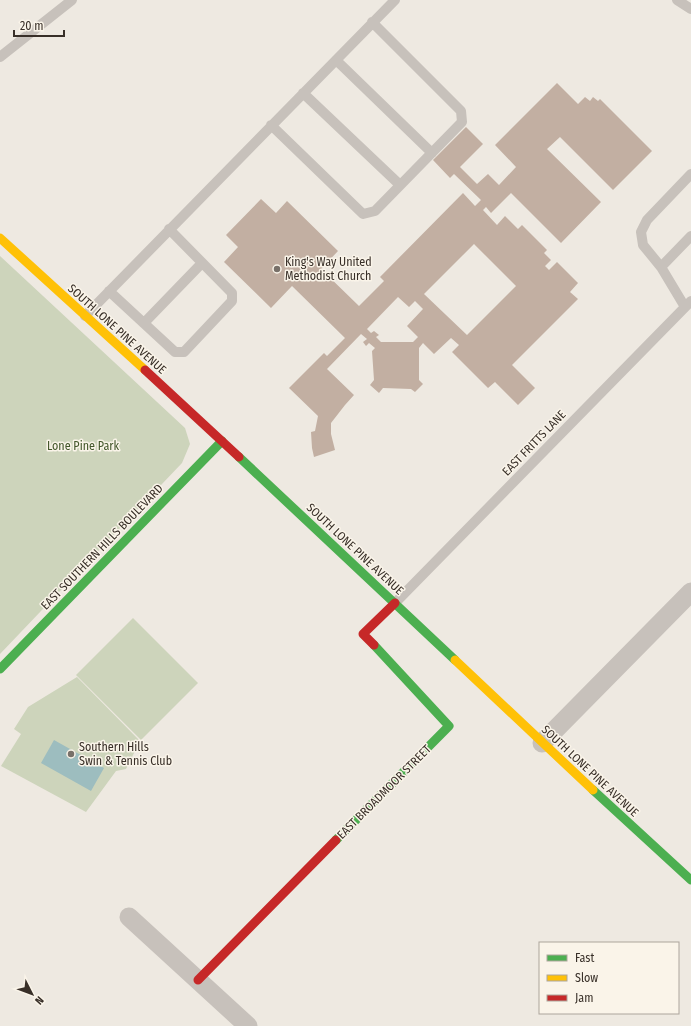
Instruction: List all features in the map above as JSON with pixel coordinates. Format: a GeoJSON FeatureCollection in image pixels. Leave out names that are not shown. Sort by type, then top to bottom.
{"type":"FeatureCollection","features":[{"type":"Feature","properties":{"kind":"main road","name":"SOUTH LONE PINE AVENUE"},"geometry":{"type":"LineString","coordinates":[[0,238],[222,441],[542,743],[691,880]]}},
{"type":"Feature","properties":{"kind":"main road","name":"EAST SOUTHERN HILLS BOULEVARD"},"geometry":{"type":"LineString","coordinates":[[0,670],[222,441]]}},
{"type":"Feature","properties":{"kind":"main road","name":"EAST BROADMOOR STREET"},"geometry":{"type":"LineString","coordinates":[[198,980],[450,726],[363,634],[395,603]]}},
{"type":"Feature","properties":{"kind":"street"},"geometry":{"type":"LineString","coordinates":[[542,743],[691,592]]}},
{"type":"Feature","properties":{"kind":"street"},"geometry":{"type":"LineString","coordinates":[[129,917],[248,1026]]}},
{"type":"Feature","properties":{"kind":"lane"},"geometry":{"type":"LineString","coordinates":[[0,57],[72,0]]}},
{"type":"Feature","properties":{"kind":"lane"},"geometry":{"type":"LineString","coordinates":[[85,316],[395,0]]}},
{"type":"Feature","properties":{"kind":"lane"},"geometry":{"type":"LineString","coordinates":[[676,0],[691,9]]}},
{"type":"Feature","properties":{"kind":"lane"},"geometry":{"type":"LineString","coordinates":[[271,125],[364,214],[375,211],[432,153],[462,122],[461,111],[372,22]]}},
{"type":"Feature","properties":{"kind":"lane"},"geometry":{"type":"LineString","coordinates":[[336,60],[432,153]]}},
{"type":"Feature","properties":{"kind":"lane"},"geometry":{"type":"LineString","coordinates":[[303,93],[400,185]]}},
{"type":"Feature","properties":{"kind":"lane"},"geometry":{"type":"LineString","coordinates":[[688,304],[644,246],[641,232],[647,220],[691,174]]}},
{"type":"Feature","properties":{"kind":"lane"},"geometry":{"type":"LineString","coordinates":[[109,291],[175,352],[184,352],[232,301],[232,293],[169,229]]}},
{"type":"Feature","properties":{"kind":"lane"},"geometry":{"type":"LineString","coordinates":[[661,268],[691,236]]}},
{"type":"Feature","properties":{"kind":"lane"},"geometry":{"type":"LineString","coordinates":[[144,323],[202,263]]}},
{"type":"Feature","properties":{"kind":"lane","name":"EAST FRITTS LANE"},"geometry":{"type":"LineString","coordinates":[[395,603],[688,304]]}},
{"type":"Feature","properties":{"kind":"green space","name":"Lone Pine Park"},"geometry":{"type":"Polygon","coordinates":[[[0,256],[185,428],[190,444],[182,463],[0,654],[0,256]]]}},
{"type":"Feature","properties":{"kind":"green space","name":"Southern Hills Swin & Tennis Club"},"geometry":{"type":"Polygon","coordinates":[[[133,618],[198,683],[141,740],[76,675],[133,618]]]}},
{"type":"Feature","properties":{"kind":"green space","name":"Southern Hills Swin & Tennis Club"},"geometry":{"type":"Polygon","coordinates":[[[77,677],[140,741],[126,769],[116,771],[86,812],[1,766],[21,734],[14,729],[28,707],[77,677]]]}},
{"type":"Feature","properties":{"kind":"water"},"geometry":{"type":"Polygon","coordinates":[[[54,740],[104,768],[91,791],[41,763],[54,740]]]}},
{"type":"Feature","properties":{"kind":"building","name":"King's Way United Methodist Church"},"geometry":{"type":"Polygon","coordinates":[[[557,83],[578,104],[585,97],[590,101],[593,97],[598,101],[600,99],[652,151],[613,190],[560,137],[547,149],[601,202],[561,243],[511,193],[491,213],[486,207],[483,210],[497,225],[505,216],[518,229],[522,225],[547,250],[544,253],[551,260],[545,266],[549,270],[557,262],[578,283],[570,292],[578,299],[512,365],[535,388],[518,405],[495,382],[488,388],[452,352],[459,345],[451,338],[434,354],[423,343],[419,348],[419,380],[423,384],[415,392],[411,389],[383,388],[379,393],[370,385],[374,380],[372,351],[375,348],[369,343],[366,346],[363,342],[367,339],[361,334],[327,369],[354,395],[331,423],[331,434],[335,450],[314,457],[311,432],[315,431],[318,416],[289,388],[324,353],[327,356],[345,338],[292,286],[271,308],[224,262],[238,247],[226,235],[261,199],[276,213],[287,201],[338,251],[321,269],[359,306],[384,281],[380,277],[463,193],[475,206],[481,200],[454,174],[450,178],[433,160],[466,127],[483,144],[460,167],[477,184],[488,174],[499,185],[516,167],[495,145],[557,83]],[[474,244],[424,294],[467,335],[516,286],[474,244]],[[398,297],[367,329],[371,333],[374,331],[379,335],[376,337],[381,342],[413,342],[418,337],[407,326],[423,309],[415,301],[409,307],[398,297]]]}},
{"type":"Feature","properties":{"kind":"traffic: fast"},"geometry":{"type":"LineString","coordinates":[[0,669],[222,441]]}},
{"type":"Feature","properties":{"kind":"traffic: fast"},"geometry":{"type":"LineString","coordinates":[[239,457],[455,660]]}},
{"type":"Feature","properties":{"kind":"traffic: fast"},"geometry":{"type":"LineString","coordinates":[[336,840],[449,726],[374,645]]}},
{"type":"Feature","properties":{"kind":"traffic: fast"},"geometry":{"type":"LineString","coordinates":[[593,790],[691,880]]}},
{"type":"Feature","properties":{"kind":"traffic: slow"},"geometry":{"type":"LineString","coordinates":[[0,238],[145,370]]}},
{"type":"Feature","properties":{"kind":"traffic: slow"},"geometry":{"type":"LineString","coordinates":[[455,660],[593,790]]}},
{"type":"Feature","properties":{"kind":"traffic: jam"},"geometry":{"type":"LineString","coordinates":[[145,370],[239,457]]}},
{"type":"Feature","properties":{"kind":"traffic: jam"},"geometry":{"type":"LineString","coordinates":[[374,645],[363,634],[395,603]]}},
{"type":"Feature","properties":{"kind":"traffic: jam"},"geometry":{"type":"LineString","coordinates":[[198,980],[336,840]]}},
{"type":"Feature","properties":{"kind":"place","name":"King's Way United Methodist Church"},"geometry":{"type":"Point","coordinates":[277,269]}},
{"type":"Feature","properties":{"kind":"place","name":"Southern Hills Swin & Tennis Club"},"geometry":{"type":"Point","coordinates":[71,754]}}]}
